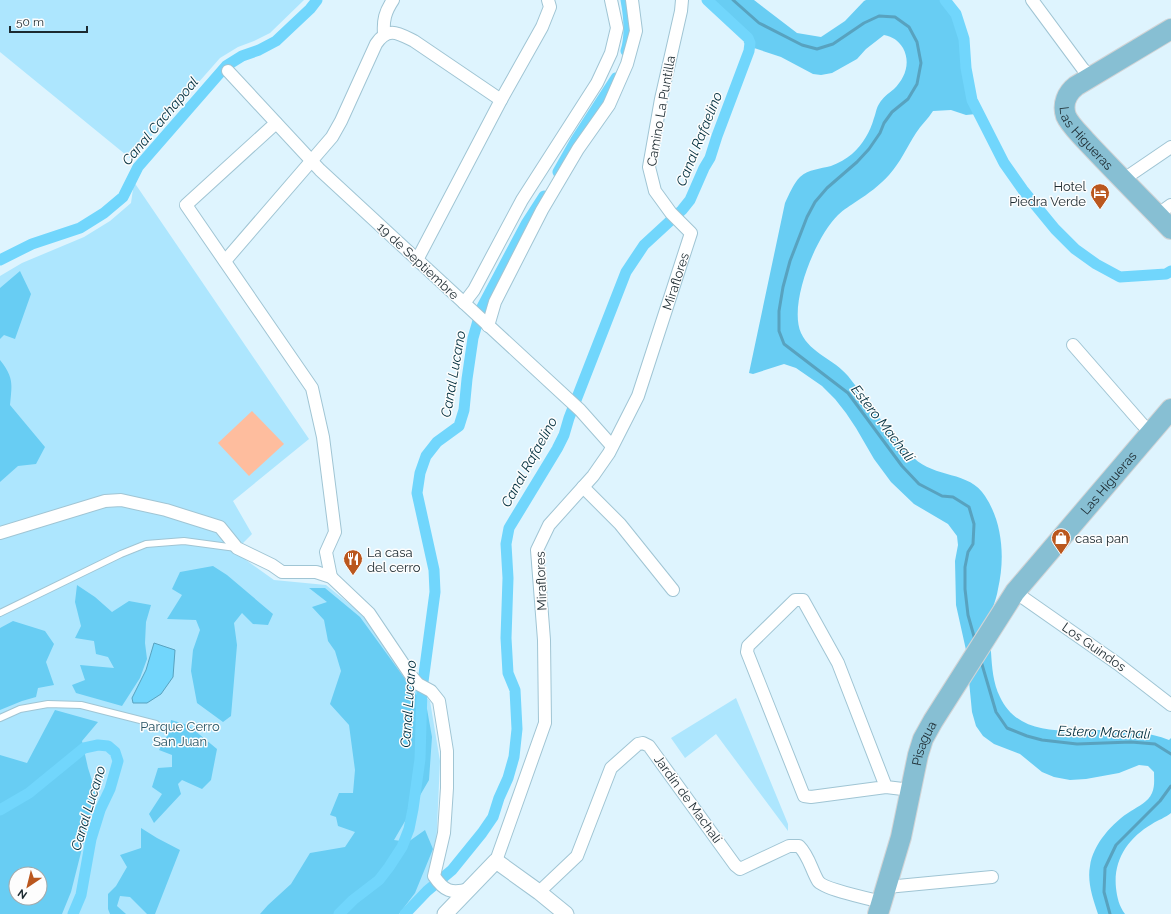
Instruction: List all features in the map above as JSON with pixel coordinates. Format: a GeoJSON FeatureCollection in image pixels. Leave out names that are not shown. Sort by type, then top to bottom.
{"type":"FeatureCollection","features":[{"type":"Feature","properties":{"kind":"main road","name":"Las Higueras"},"geometry":{"type":"LineString","coordinates":[[1171,29],[1076,86],[1068,94],[1065,104],[1066,115],[1072,124],[1124,179],[1164,210],[1171,229]]}},
{"type":"Feature","properties":{"kind":"main road","name":"Las Higueras"},"geometry":{"type":"LineString","coordinates":[[1015,592],[1171,409]]}},
{"type":"Feature","properties":{"kind":"main road","name":"Pisagua"},"geometry":{"type":"LineString","coordinates":[[882,901],[901,837],[918,755],[923,739],[1015,592]]}},
{"type":"Feature","properties":{"kind":"street"},"geometry":{"type":"LineString","coordinates":[[384,34],[383,20],[386,10],[393,0]]}},
{"type":"Feature","properties":{"kind":"street"},"geometry":{"type":"LineString","coordinates":[[417,260],[542,27],[550,7],[548,0]]}},
{"type":"Feature","properties":{"kind":"street"},"geometry":{"type":"LineString","coordinates":[[464,303],[474,290],[522,200],[597,83],[611,53],[617,28],[611,0]]}},
{"type":"Feature","properties":{"kind":"street"},"geometry":{"type":"LineString","coordinates":[[486,324],[494,302],[542,210],[578,149],[609,105],[628,64],[636,31],[632,0]]}},
{"type":"Feature","properties":{"kind":"street","name":"Camino La Puntilla"},"geometry":{"type":"LineString","coordinates":[[682,0],[648,167],[655,191],[670,213],[691,233]]}},
{"type":"Feature","properties":{"kind":"street"},"geometry":{"type":"LineString","coordinates":[[1032,0],[1082,70],[1092,77]]}},
{"type":"Feature","properties":{"kind":"street"},"geometry":{"type":"LineString","coordinates":[[225,261],[332,137],[341,121],[376,44],[384,34],[391,32],[401,34],[414,41],[502,100]]}},
{"type":"Feature","properties":{"kind":"street","name":"19 de Septiembre"},"geometry":{"type":"LineString","coordinates":[[228,71],[311,161],[580,410],[612,446]]}},
{"type":"Feature","properties":{"kind":"street"},"geometry":{"type":"LineString","coordinates":[[276,124],[186,205],[312,388],[323,437],[336,532],[326,552],[331,576]]}},
{"type":"Feature","properties":{"kind":"street"},"geometry":{"type":"LineString","coordinates":[[1124,179],[1171,147]]}},
{"type":"Feature","properties":{"kind":"street","name":"Miraflores"},"geometry":{"type":"LineString","coordinates":[[445,914],[496,861],[545,723],[544,640],[537,550],[549,525],[593,476],[612,446],[638,396],[691,233]]}},
{"type":"Feature","properties":{"kind":"street"},"geometry":{"type":"LineString","coordinates":[[1073,345],[1142,424],[1152,432]]}},
{"type":"Feature","properties":{"kind":"street"},"geometry":{"type":"LineString","coordinates":[[583,487],[620,524],[673,590]]}},
{"type":"Feature","properties":{"kind":"street"},"geometry":{"type":"LineString","coordinates":[[0,533],[105,501],[121,500],[166,510],[220,527],[237,548],[272,565],[282,572],[316,572],[331,576],[368,613],[418,684],[431,691],[439,701],[447,751],[447,788],[444,833],[437,880],[445,889],[455,892],[469,889]]}},
{"type":"Feature","properties":{"kind":"street","name":"Los Guindos"},"geometry":{"type":"LineString","coordinates":[[1015,592],[1118,664],[1171,705]]}},
{"type":"Feature","properties":{"kind":"street"},"geometry":{"type":"LineString","coordinates":[[886,788],[838,662],[803,600],[795,600],[748,646],[746,652],[804,796],[811,797],[886,788],[911,790]]}},
{"type":"Feature","properties":{"kind":"street","name":"Jardín de Machalí"},"geometry":{"type":"LineString","coordinates":[[540,892],[577,856],[611,768],[638,744],[643,742],[649,746],[735,865],[740,869],[789,846],[799,846],[805,852],[818,883],[830,888],[882,901]]}},
{"type":"Feature","properties":{"kind":"street"},"geometry":{"type":"LineString","coordinates":[[496,861],[540,892],[566,914]]}},
{"type":"Feature","properties":{"kind":"street"},"geometry":{"type":"LineString","coordinates":[[882,901],[992,877]]}},
{"type":"Feature","properties":{"kind":"lane"},"geometry":{"type":"LineString","coordinates":[[0,613],[121,554],[146,544],[184,541],[237,548]]}},
{"type":"Feature","properties":{"kind":"lane"},"geometry":{"type":"LineString","coordinates":[[0,718],[20,709],[48,704],[81,705],[156,724]]}},
{"type":"Feature","properties":{"kind":"green space"},"geometry":{"type":"Polygon","coordinates":[[[0,0],[304,0],[270,33],[238,47],[220,58],[131,159],[0,52],[0,0]]]}},
{"type":"Feature","properties":{"kind":"green space"},"geometry":{"type":"Polygon","coordinates":[[[710,0],[754,0],[797,33],[821,37],[845,21],[866,0],[942,0],[954,17],[962,39],[964,69],[969,99],[976,114],[966,115],[951,110],[933,111],[918,130],[889,175],[874,189],[838,215],[821,238],[806,271],[798,305],[798,320],[801,333],[805,340],[848,376],[875,413],[914,458],[931,469],[970,482],[985,496],[991,507],[999,529],[1002,554],[997,594],[989,620],[988,631],[993,675],[1000,697],[1008,710],[1019,719],[1046,729],[1138,732],[1169,740],[1171,738],[1171,813],[1143,830],[1129,843],[1117,868],[1117,895],[1125,914],[1098,914],[1092,896],[1089,878],[1090,866],[1095,850],[1111,827],[1148,799],[1154,788],[1154,772],[1148,766],[1139,765],[1119,773],[1086,779],[1070,780],[1054,777],[1042,772],[1020,754],[994,744],[983,736],[976,726],[972,712],[966,650],[956,605],[955,561],[958,545],[957,536],[948,524],[914,504],[891,482],[874,459],[846,413],[822,386],[796,368],[784,364],[753,374],[749,373],[785,203],[793,186],[803,174],[840,162],[852,154],[860,146],[866,138],[879,104],[884,97],[898,85],[904,75],[907,59],[903,48],[895,39],[884,35],[866,49],[857,59],[832,73],[821,75],[813,74],[781,57],[751,47],[751,40],[710,0]]]}},
{"type":"Feature","properties":{"kind":"green space","name":"Parque Cerro San Juan"},"geometry":{"type":"Polygon","coordinates":[[[134,182],[309,439],[233,501],[252,534],[237,549],[246,560],[274,580],[326,585],[362,614],[411,684],[430,701],[440,761],[436,850],[427,891],[405,914],[0,914],[0,276],[22,263],[84,237],[110,221],[131,203],[134,182]]]}},
{"type":"Feature","properties":{"kind":"green space"},"geometry":{"type":"Polygon","coordinates":[[[20,271],[31,294],[15,339],[4,335],[0,339],[0,288],[20,271]]]}},
{"type":"Feature","properties":{"kind":"green space"},"geometry":{"type":"Polygon","coordinates":[[[0,360],[10,376],[10,405],[45,447],[36,464],[18,466],[0,482],[0,360]]]}},
{"type":"Feature","properties":{"kind":"green space"},"geometry":{"type":"Polygon","coordinates":[[[213,566],[227,575],[273,614],[268,625],[253,624],[242,613],[234,623],[237,645],[231,716],[223,722],[197,703],[191,671],[193,650],[200,630],[196,620],[167,619],[182,595],[172,589],[180,572],[213,566]]]}},
{"type":"Feature","properties":{"kind":"green space"},"geometry":{"type":"Polygon","coordinates":[[[77,585],[95,597],[112,612],[129,601],[151,605],[146,622],[145,643],[147,659],[140,678],[122,706],[76,693],[72,685],[85,680],[80,665],[114,668],[108,657],[96,654],[94,641],[75,638],[81,626],[75,602],[77,585]]]}},
{"type":"Feature","properties":{"kind":"green space"},"geometry":{"type":"Polygon","coordinates":[[[309,588],[325,588],[360,617],[427,709],[432,737],[429,780],[394,840],[408,842],[425,830],[433,849],[415,893],[399,914],[260,914],[291,884],[310,853],[345,847],[355,832],[338,826],[336,817],[330,815],[339,793],[353,793],[355,770],[349,725],[330,704],[341,671],[335,651],[328,641],[324,620],[312,607],[327,602],[309,588]]]}},
{"type":"Feature","properties":{"kind":"green space"},"geometry":{"type":"Polygon","coordinates":[[[13,621],[45,631],[54,644],[46,662],[54,685],[38,688],[36,697],[0,710],[0,628],[13,621]]]}},
{"type":"Feature","properties":{"kind":"green space"},"geometry":{"type":"Polygon","coordinates":[[[736,698],[788,824],[788,831],[716,734],[685,758],[671,738],[736,698]]]}},
{"type":"Feature","properties":{"kind":"green space"},"geometry":{"type":"Polygon","coordinates":[[[55,710],[98,722],[82,741],[88,768],[96,793],[71,892],[62,914],[0,914],[0,755],[27,763],[55,710]]]}},
{"type":"Feature","properties":{"kind":"green space"},"geometry":{"type":"Polygon","coordinates":[[[171,720],[188,725],[217,749],[211,780],[202,789],[182,780],[178,784],[181,794],[154,823],[149,814],[162,794],[152,787],[158,768],[172,767],[172,755],[159,750],[170,731],[171,720]]]}},
{"type":"Feature","properties":{"kind":"green space"},"geometry":{"type":"Polygon","coordinates":[[[141,828],[180,850],[155,914],[147,914],[130,897],[120,896],[117,906],[126,914],[110,914],[108,909],[108,894],[116,886],[127,867],[120,855],[141,848],[141,828]]]}},
{"type":"Feature","properties":{"kind":"shaded area"},"geometry":{"type":"Polygon","coordinates":[[[154,643],[175,650],[173,677],[161,694],[147,703],[133,703],[132,698],[146,670],[154,643]]]}},
{"type":"Feature","properties":{"kind":"building"},"geometry":{"type":"Polygon","coordinates":[[[252,411],[284,444],[249,476],[218,443],[252,411]]]}},
{"type":"Feature","properties":{"kind":"waterway","name":"Canal Cachapoal"},"geometry":{"type":"LineString","coordinates":[[0,260],[32,244],[80,228],[104,213],[123,197],[138,167],[226,66],[242,56],[259,50],[276,41],[310,9],[317,0]]}},
{"type":"Feature","properties":{"kind":"waterway","name":"Canal Lucano"},"geometry":{"type":"LineString","coordinates":[[626,0],[629,26],[629,39],[626,51]]}},
{"type":"Feature","properties":{"kind":"waterway","name":"Canal Rafaelino"},"geometry":{"type":"LineString","coordinates":[[405,914],[427,891],[452,870],[482,833],[493,817],[499,798],[508,778],[514,757],[517,729],[515,690],[508,673],[506,638],[508,578],[506,544],[509,528],[564,435],[569,418],[626,272],[644,245],[682,210],[690,200],[710,158],[749,51],[750,43],[748,38],[707,0]]}},
{"type":"Feature","properties":{"kind":"waterway","name":"Estero Machalí"},"geometry":{"type":"LineString","coordinates":[[733,0],[759,23],[802,45],[817,49],[833,44],[864,23],[879,16],[895,17],[909,27],[917,42],[921,63],[917,84],[908,99],[892,112],[869,149],[857,162],[827,188],[815,202],[807,217],[790,261],[783,287],[779,311],[779,331],[784,344],[848,393],[902,466],[919,484],[942,496],[953,497],[969,507],[974,524],[973,544],[968,552],[965,567],[965,589],[968,615],[975,640]]}},
{"type":"Feature","properties":{"kind":"waterway","name":"Canal Rafaelino"},"geometry":{"type":"LineString","coordinates":[[945,0],[956,14],[964,39],[966,68],[972,100],[1004,163],[1023,190],[1055,229],[1075,249],[1096,264],[1120,277],[1166,274],[1171,271]]}},
{"type":"Feature","properties":{"kind":"waterway","name":"Canal Lucano"},"geometry":{"type":"LineString","coordinates":[[558,172],[576,140],[616,78]]}},
{"type":"Feature","properties":{"kind":"waterway","name":"Canal Lucano"},"geometry":{"type":"LineString","coordinates":[[339,914],[353,900],[379,880],[402,847],[409,829],[420,759],[422,689],[435,592],[434,570],[417,493],[420,473],[426,456],[437,442],[459,426],[464,410],[473,338],[482,307],[526,224],[544,196]]}},
{"type":"Feature","properties":{"kind":"waterway","name":"Estero Machalí"},"geometry":{"type":"LineString","coordinates":[[981,661],[996,712],[1007,728],[1042,740],[1077,744],[1131,742],[1155,744],[1171,754]]}},
{"type":"Feature","properties":{"kind":"waterway","name":"Canal Lucano"},"geometry":{"type":"LineString","coordinates":[[0,810],[29,793],[84,748],[98,745],[108,746],[115,752],[118,761],[110,789],[100,810],[91,839],[81,895],[73,914]]}},
{"type":"Feature","properties":{"kind":"waterway","name":"Estero Machalí"},"geometry":{"type":"LineString","coordinates":[[1110,914],[1104,892],[1105,868],[1116,845],[1160,801],[1171,786]]}},
{"type":"Feature","properties":{"kind":"place","name":"Hotel Piedra Verde"},"geometry":{"type":"Point","coordinates":[1100,210]}},
{"type":"Feature","properties":{"kind":"place","name":"casa pan"},"geometry":{"type":"Point","coordinates":[1061,555]}},
{"type":"Feature","properties":{"kind":"place","name":"La casa del cerro"},"geometry":{"type":"Point","coordinates":[353,576]}}]}
